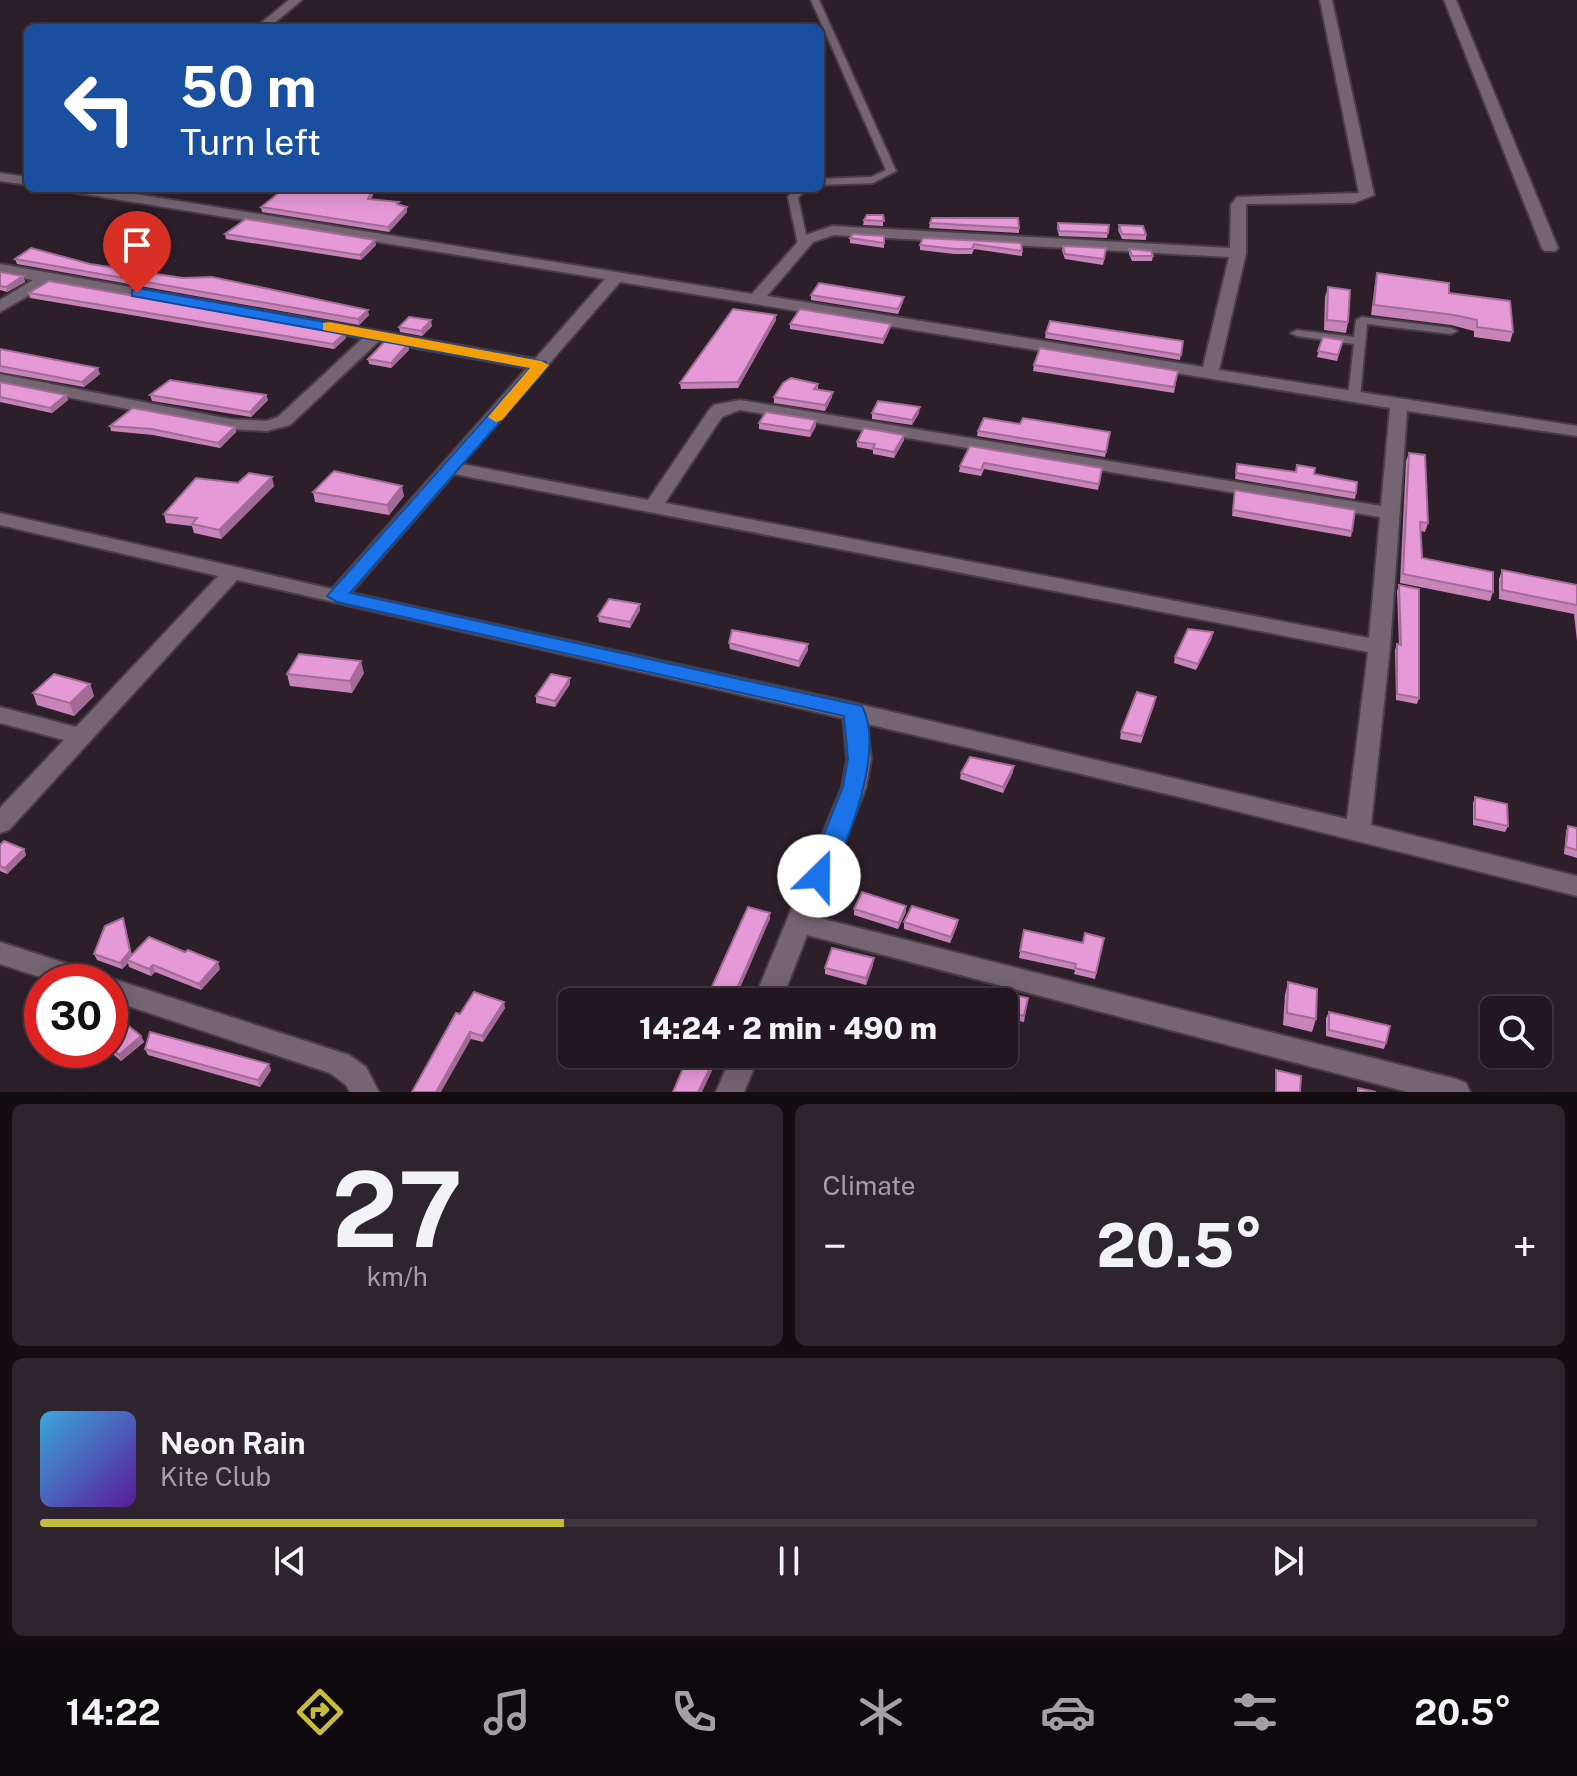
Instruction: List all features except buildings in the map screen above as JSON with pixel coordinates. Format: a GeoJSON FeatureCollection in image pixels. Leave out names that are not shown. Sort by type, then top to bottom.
{"type":"FeatureCollection","features":[{"type":"Feature","properties":{"kind":"street"},"geometry":{"type":"LineString","coordinates":[[266,24],[296,0]]}},
{"type":"Feature","properties":{"kind":"street"},"geometry":{"type":"LineString","coordinates":[[1210,373],[1238,253],[1238,205],[1242,200],[1354,199],[1367,195],[1326,0]]}},
{"type":"Feature","properties":{"kind":"street"},"geometry":{"type":"LineString","coordinates":[[1450,0],[1550,248]]}},
{"type":"Feature","properties":{"kind":"street"},"geometry":{"type":"LineString","coordinates":[[0,177],[24,180]]}},
{"type":"Feature","properties":{"kind":"street"},"geometry":{"type":"LineString","coordinates":[[96,192],[614,279],[1577,431]]}},
{"type":"Feature","properties":{"kind":"street"},"geometry":{"type":"LineString","coordinates":[[755,301],[803,244],[819,233],[832,230],[1238,253]]}},
{"type":"Feature","properties":{"kind":"street"},"geometry":{"type":"LineString","coordinates":[[0,269],[541,365]]}},
{"type":"Feature","properties":{"kind":"street"},"geometry":{"type":"LineString","coordinates":[[0,307],[48,277]]}},
{"type":"Feature","properties":{"kind":"street"},"geometry":{"type":"LineString","coordinates":[[337,596],[614,279]]}},
{"type":"Feature","properties":{"kind":"street"},"geometry":{"type":"LineString","coordinates":[[0,379],[230,424],[267,426],[284,421],[376,335]]}},
{"type":"Feature","properties":{"kind":"street"},"geometry":{"type":"LineString","coordinates":[[1358,830],[1379,647],[1399,404]]}},
{"type":"Feature","properties":{"kind":"street"},"geometry":{"type":"LineString","coordinates":[[654,506],[715,414],[720,409],[740,405],[1388,513]]}},
{"type":"Feature","properties":{"kind":"street"},"geometry":{"type":"LineString","coordinates":[[452,468],[1379,647]]}},
{"type":"Feature","properties":{"kind":"street"},"geometry":{"type":"LineString","coordinates":[[0,519],[854,711],[1358,830],[1577,886]]}},
{"type":"Feature","properties":{"kind":"street"},"geometry":{"type":"LineString","coordinates":[[0,824],[232,573]]}},
{"type":"Feature","properties":{"kind":"street"},"geometry":{"type":"LineString","coordinates":[[773,988],[854,787],[859,759],[854,711]]}},
{"type":"Feature","properties":{"kind":"street"},"geometry":{"type":"LineString","coordinates":[[0,715],[79,736]]}},
{"type":"Feature","properties":{"kind":"street"},"geometry":{"type":"LineString","coordinates":[[799,923],[1456,1092]]}},
{"type":"Feature","properties":{"kind":"street"},"geometry":{"type":"LineString","coordinates":[[0,953],[34,964]]}},
{"type":"Feature","properties":{"kind":"street"},"geometry":{"type":"LineString","coordinates":[[128,995],[339,1064],[356,1076],[365,1092]]}},
{"type":"Feature","properties":{"kind":"street"},"geometry":{"type":"LineString","coordinates":[[730,1092],[740,1068]]}},
{"type":"Feature","properties":{"kind":"lane"},"geometry":{"type":"LineString","coordinates":[[815,0],[891,171],[873,180],[824,182]]}},
{"type":"Feature","properties":{"kind":"lane"},"geometry":{"type":"LineString","coordinates":[[798,192],[793,197],[803,244]]}},
{"type":"Feature","properties":{"kind":"lane"},"geometry":{"type":"LineString","coordinates":[[1354,397],[1362,320],[1451,331]]}},
{"type":"Feature","properties":{"kind":"lane"},"geometry":{"type":"LineString","coordinates":[[1297,333],[1360,341]]}},
{"type":"Feature","properties":{"kind":"slow traffic"},"geometry":{"type":"LineString","coordinates":[[329,326],[541,365],[496,417]]}},
{"type":"Feature","properties":{"kind":"route"},"geometry":{"type":"LineString","coordinates":[[137,293],[541,365],[337,596],[854,711],[859,759],[854,787],[819,876]]}}]}
